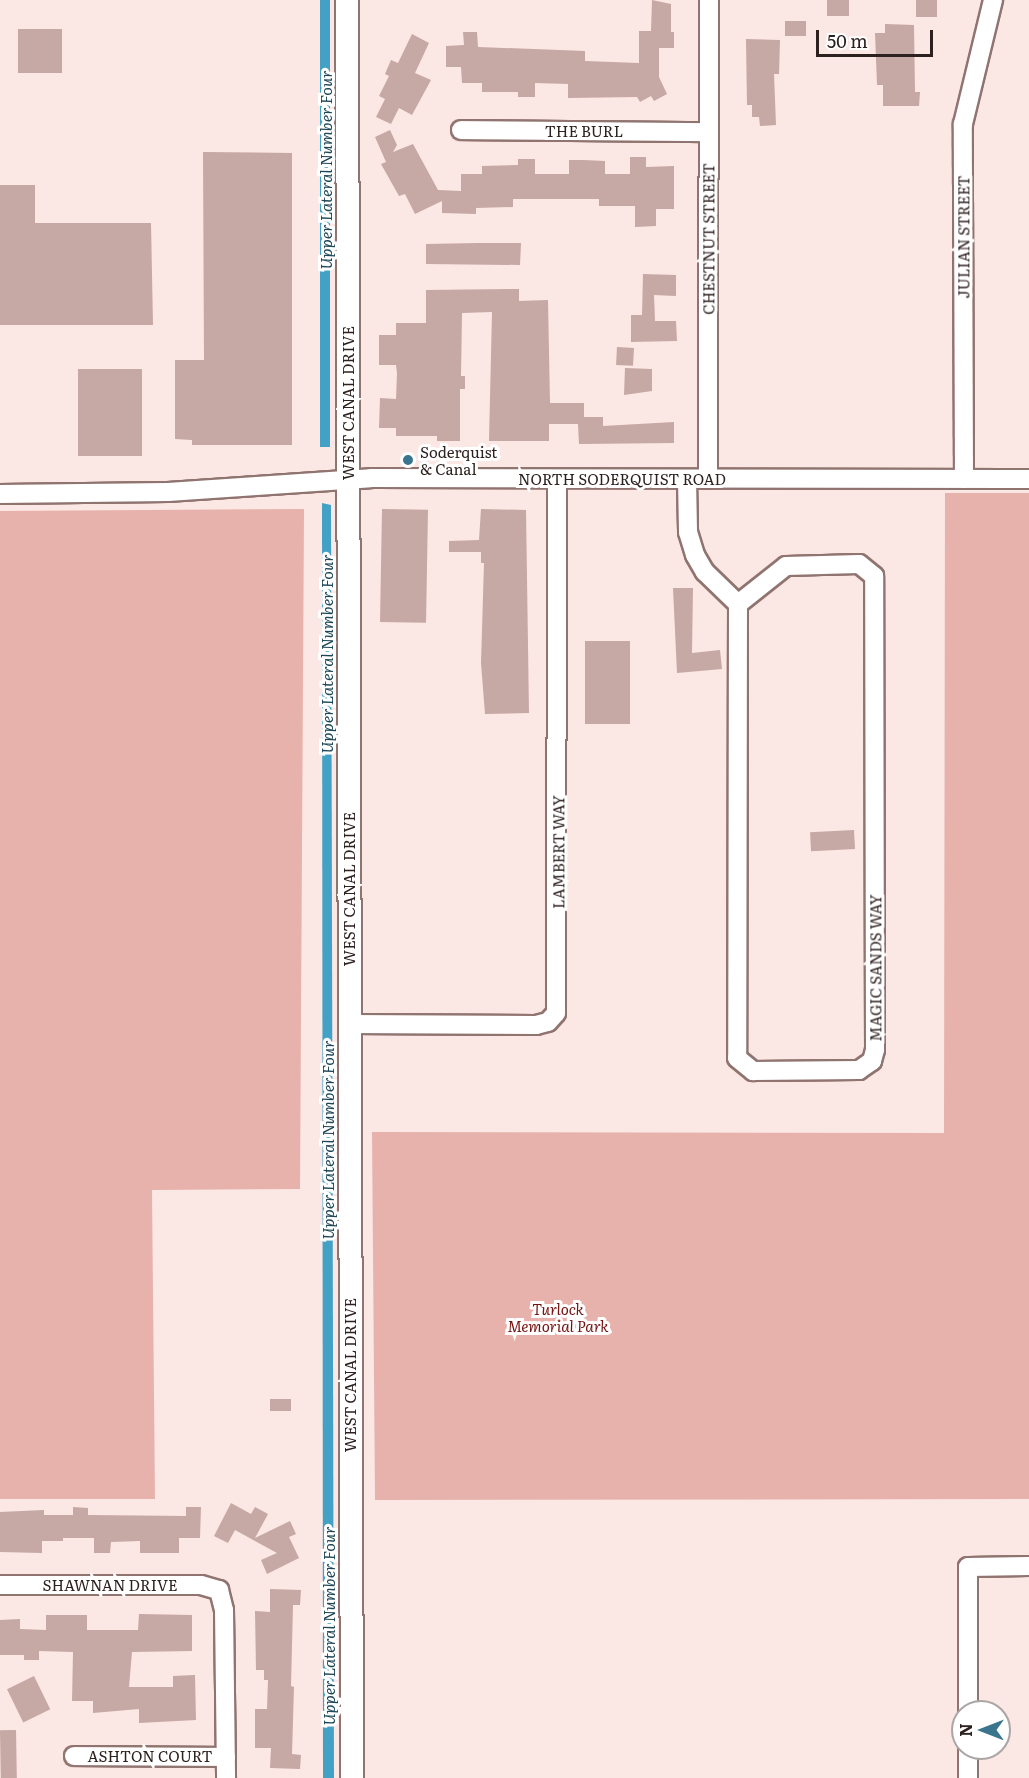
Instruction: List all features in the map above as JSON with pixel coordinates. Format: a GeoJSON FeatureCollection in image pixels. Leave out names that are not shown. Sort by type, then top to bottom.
{"type":"FeatureCollection","features":[{"type":"Feature","properties":{"kind":"street","name":"WEST CANAL DRIVE"},"geometry":{"type":"LineString","coordinates":[[347,0],[352,1778]]}},
{"type":"Feature","properties":{"kind":"street","name":"CHESTNUT STREET"},"geometry":{"type":"LineString","coordinates":[[708,479],[709,0]]}},
{"type":"Feature","properties":{"kind":"street","name":"JULIAN STREET"},"geometry":{"type":"LineString","coordinates":[[964,479],[963,124],[993,0]]}},
{"type":"Feature","properties":{"kind":"street","name":"THE BURL"},"geometry":{"type":"LineString","coordinates":[[461,130],[708,132]]}},
{"type":"Feature","properties":{"kind":"street","name":"NORTH SODERQUIST ROAD"},"geometry":{"type":"LineString","coordinates":[[0,494],[168,492],[349,478],[1029,479]]}},
{"type":"Feature","properties":{"kind":"street"},"geometry":{"type":"LineString","coordinates":[[687,479],[688,532],[695,555],[705,572],[738,604]]}},
{"type":"Feature","properties":{"kind":"street","name":"LAMBERT WAY"},"geometry":{"type":"LineString","coordinates":[[349,1024],[536,1025],[548,1022],[556,1012],[557,480]]}},
{"type":"Feature","properties":{"kind":"street","name":"MAGIC SANDS WAY"},"geometry":{"type":"LineString","coordinates":[[859,564],[874,576],[875,1050],[872,1062],[859,1070],[753,1071],[737,1058],[738,604],[786,566],[859,564]]}},
{"type":"Feature","properties":{"kind":"street"},"geometry":{"type":"LineString","coordinates":[[968,1700],[968,1567],[1029,1566]]}},
{"type":"Feature","properties":{"kind":"street","name":"SHAWNAN DRIVE"},"geometry":{"type":"LineString","coordinates":[[0,1585],[201,1585],[219,1590],[224,1610],[226,1757]]}},
{"type":"Feature","properties":{"kind":"street","name":"ASHTON COURT"},"geometry":{"type":"LineString","coordinates":[[74,1756],[226,1757]]}},
{"type":"Feature","properties":{"kind":"street"},"geometry":{"type":"LineString","coordinates":[[226,1757],[226,1778]]}},
{"type":"Feature","properties":{"kind":"street"},"geometry":{"type":"LineString","coordinates":[[968,1760],[968,1778]]}},
{"type":"Feature","properties":{"kind":"green space","name":"Turlock Memorial Park"},"geometry":{"type":"Polygon","coordinates":[[[945,493],[1029,493],[1029,1499],[375,1500],[372,1132],[944,1133],[945,493]]]}},
{"type":"Feature","properties":{"kind":"green space"},"geometry":{"type":"Polygon","coordinates":[[[304,509],[300,1189],[152,1190],[155,1499],[0,1499],[0,511],[304,509]]]}},
{"type":"Feature","properties":{"kind":"water","name":"Upper Lateral Number Four"},"geometry":{"type":"Polygon","coordinates":[[[320,0],[330,0],[330,447],[320,447],[320,0]]]}},
{"type":"Feature","properties":{"kind":"water","name":"Upper Lateral Number Four"},"geometry":{"type":"Polygon","coordinates":[[[322,503],[331,505],[334,1778],[323,1778],[322,503]]]}},
{"type":"Feature","properties":{"kind":"building"},"geometry":{"type":"Polygon","coordinates":[[[652,0],[671,4],[671,32],[674,32],[674,48],[659,48],[659,77],[667,94],[654,101],[651,96],[640,102],[637,97],[568,98],[568,84],[535,83],[535,97],[518,97],[518,92],[482,92],[482,83],[462,83],[461,67],[446,67],[446,46],[464,45],[463,32],[477,32],[478,47],[585,51],[585,61],[639,63],[639,31],[651,31],[652,0]]]}},
{"type":"Feature","properties":{"kind":"building"},"geometry":{"type":"Polygon","coordinates":[[[827,0],[849,0],[849,16],[827,16],[827,0]]]}},
{"type":"Feature","properties":{"kind":"building"},"geometry":{"type":"Polygon","coordinates":[[[916,0],[937,0],[937,17],[916,17],[916,0]]]}},
{"type":"Feature","properties":{"kind":"building"},"geometry":{"type":"Polygon","coordinates":[[[785,21],[806,21],[806,36],[785,36],[785,21]]]}},
{"type":"Feature","properties":{"kind":"building"},"geometry":{"type":"Polygon","coordinates":[[[885,24],[914,25],[915,92],[920,92],[919,106],[883,106],[883,85],[877,85],[875,33],[885,33],[885,24]]]}},
{"type":"Feature","properties":{"kind":"building"},"geometry":{"type":"Polygon","coordinates":[[[18,29],[62,29],[62,73],[18,73],[18,29]]]}},
{"type":"Feature","properties":{"kind":"building"},"geometry":{"type":"Polygon","coordinates":[[[412,34],[429,43],[415,73],[431,80],[412,115],[399,108],[391,124],[376,117],[385,99],[379,96],[389,76],[385,74],[391,60],[398,63],[412,34]]]}},
{"type":"Feature","properties":{"kind":"building"},"geometry":{"type":"Polygon","coordinates":[[[746,39],[780,40],[779,74],[774,74],[776,125],[760,126],[759,117],[752,117],[752,105],[747,105],[746,39]]]}},
{"type":"Feature","properties":{"kind":"building"},"geometry":{"type":"Polygon","coordinates":[[[390,130],[397,145],[393,152],[413,144],[438,190],[461,191],[461,174],[482,174],[482,166],[518,165],[518,159],[535,159],[535,174],[569,174],[569,160],[584,160],[605,161],[605,174],[630,174],[630,157],[646,157],[646,167],[674,166],[674,209],[656,209],[656,226],[635,227],[635,206],[599,206],[599,199],[513,199],[513,207],[476,208],[476,214],[442,213],[442,201],[415,214],[405,194],[399,196],[381,164],[386,162],[375,137],[390,130]]]}},
{"type":"Feature","properties":{"kind":"building"},"geometry":{"type":"Polygon","coordinates":[[[203,152],[292,153],[292,445],[192,445],[192,440],[175,439],[175,360],[204,360],[203,152]]]}},
{"type":"Feature","properties":{"kind":"building"},"geometry":{"type":"Polygon","coordinates":[[[0,185],[35,185],[35,223],[151,223],[153,325],[0,325],[0,185]]]}},
{"type":"Feature","properties":{"kind":"building"},"geometry":{"type":"Polygon","coordinates":[[[521,243],[520,265],[426,264],[426,244],[521,243]]]}},
{"type":"Feature","properties":{"kind":"building"},"geometry":{"type":"Polygon","coordinates":[[[643,274],[676,275],[676,296],[654,295],[655,321],[676,321],[677,341],[631,342],[631,315],[642,315],[643,274]]]}},
{"type":"Feature","properties":{"kind":"building"},"geometry":{"type":"Polygon","coordinates":[[[519,289],[519,301],[548,300],[550,403],[584,403],[584,417],[603,417],[603,426],[674,422],[674,443],[579,444],[578,424],[549,424],[549,441],[489,441],[492,312],[462,313],[461,376],[465,376],[465,389],[460,389],[460,441],[437,441],[437,436],[396,436],[396,428],[379,428],[380,398],[396,399],[397,373],[396,365],[379,365],[379,335],[396,335],[396,323],[426,323],[426,290],[519,289]]]}},
{"type":"Feature","properties":{"kind":"building"},"geometry":{"type":"Polygon","coordinates":[[[617,347],[634,348],[633,366],[616,365],[617,347]]]}},
{"type":"Feature","properties":{"kind":"building"},"geometry":{"type":"Polygon","coordinates":[[[625,368],[652,369],[652,391],[624,395],[625,368]]]}},
{"type":"Feature","properties":{"kind":"building"},"geometry":{"type":"Polygon","coordinates":[[[78,369],[142,369],[142,456],[78,456],[78,369]]]}},
{"type":"Feature","properties":{"kind":"building"},"geometry":{"type":"Polygon","coordinates":[[[382,509],[428,510],[426,623],[380,622],[382,509]]]}},
{"type":"Feature","properties":{"kind":"building"},"geometry":{"type":"Polygon","coordinates":[[[481,509],[526,510],[529,713],[485,714],[481,663],[484,563],[481,563],[481,552],[449,552],[449,541],[479,540],[481,509]]]}},
{"type":"Feature","properties":{"kind":"building"},"geometry":{"type":"Polygon","coordinates":[[[673,588],[693,588],[692,653],[720,650],[722,669],[677,673],[673,588]]]}},
{"type":"Feature","properties":{"kind":"building"},"geometry":{"type":"Polygon","coordinates":[[[585,641],[630,641],[630,724],[585,724],[585,641]]]}},
{"type":"Feature","properties":{"kind":"building"},"geometry":{"type":"Polygon","coordinates":[[[854,830],[855,849],[811,851],[810,832],[854,830]]]}},
{"type":"Feature","properties":{"kind":"building"},"geometry":{"type":"Polygon","coordinates":[[[270,1399],[291,1399],[291,1411],[270,1411],[270,1399]]]}},
{"type":"Feature","properties":{"kind":"building"},"geometry":{"type":"Polygon","coordinates":[[[231,1503],[251,1514],[255,1507],[268,1514],[255,1538],[290,1521],[296,1534],[289,1537],[299,1558],[267,1574],[261,1560],[277,1553],[235,1530],[228,1543],[214,1536],[231,1503]]]}},
{"type":"Feature","properties":{"kind":"building"},"geometry":{"type":"Polygon","coordinates":[[[73,1507],[88,1508],[88,1515],[186,1516],[186,1507],[201,1507],[200,1538],[179,1538],[179,1553],[140,1553],[140,1541],[111,1542],[110,1553],[94,1553],[94,1538],[42,1541],[42,1553],[0,1552],[0,1512],[44,1510],[44,1515],[73,1515],[73,1507]]]}},
{"type":"Feature","properties":{"kind":"building"},"geometry":{"type":"Polygon","coordinates":[[[270,1589],[301,1590],[300,1605],[293,1605],[291,1686],[294,1687],[292,1754],[301,1755],[300,1769],[270,1768],[271,1748],[255,1748],[255,1709],[267,1709],[268,1680],[264,1680],[264,1670],[256,1670],[255,1611],[270,1612],[270,1589]]]}},
{"type":"Feature","properties":{"kind":"building"},"geometry":{"type":"Polygon","coordinates":[[[139,1614],[192,1615],[192,1651],[132,1652],[129,1687],[173,1687],[173,1676],[195,1675],[196,1720],[139,1723],[139,1709],[93,1713],[93,1701],[72,1701],[73,1652],[39,1651],[39,1660],[24,1660],[24,1655],[0,1655],[0,1620],[20,1619],[20,1629],[46,1630],[46,1615],[87,1615],[87,1630],[138,1630],[139,1614]]]}},
{"type":"Feature","properties":{"kind":"building"},"geometry":{"type":"Polygon","coordinates":[[[34,1676],[50,1709],[23,1722],[7,1689],[34,1676]]]}},
{"type":"Feature","properties":{"kind":"building"},"geometry":{"type":"Polygon","coordinates":[[[0,1730],[16,1730],[17,1778],[1,1778],[0,1730]]]}},
{"type":"Feature","properties":{"kind":"place","name":"Soderquist & Canal"},"geometry":{"type":"Point","coordinates":[408,460]}}]}
